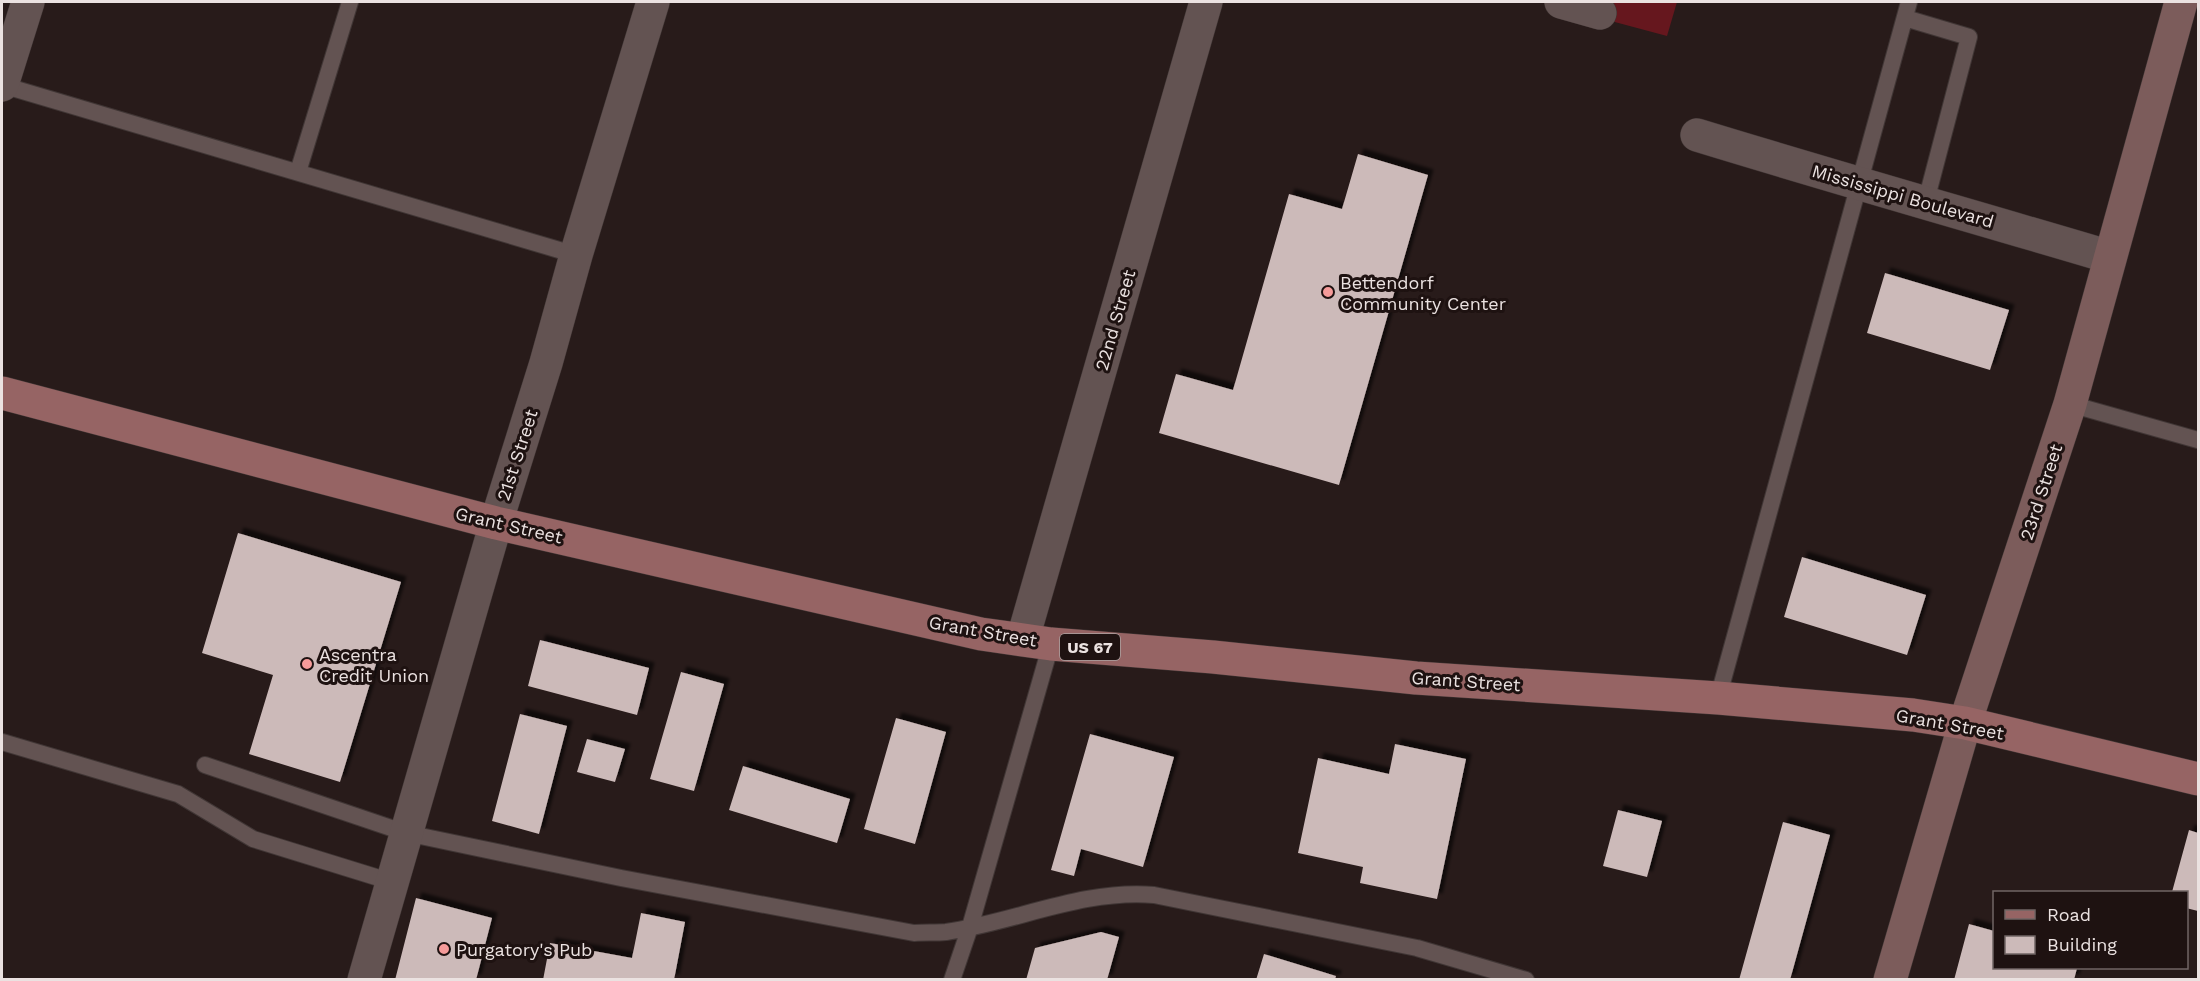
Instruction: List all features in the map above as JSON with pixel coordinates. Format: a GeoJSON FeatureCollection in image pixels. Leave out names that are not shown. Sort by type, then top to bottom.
{"type":"FeatureCollection","features":[{"type":"Feature","properties":{"kind":"main road","name":"Grant Street"},"geometry":{"type":"LineString","coordinates":[[2,393],[496,523],[981,634],[1416,678],[1718,698],[1913,715],[1965,723],[2199,779]]}},
{"type":"Feature","properties":{"kind":"street"},"geometry":{"type":"LineString","coordinates":[[2,85],[28,2]]}},
{"type":"Feature","properties":{"kind":"street","name":"21st Street"},"geometry":{"type":"LineString","coordinates":[[364,980],[496,523],[653,2]]}},
{"type":"Feature","properties":{"kind":"street","name":"22nd Street"},"geometry":{"type":"LineString","coordinates":[[1037,641],[1206,2]]}},
{"type":"Feature","properties":{"kind":"street"},"geometry":{"type":"LineString","coordinates":[[1561,2],[1600,13]]}},
{"type":"Feature","properties":{"kind":"street","name":"23rd Street"},"geometry":{"type":"LineString","coordinates":[[1890,980],[1965,723],[2070,404],[2181,2]]}},
{"type":"Feature","properties":{"kind":"street","name":"Mississippi Boulevard"},"geometry":{"type":"LineString","coordinates":[[1697,135],[2110,257]]}},
{"type":"Feature","properties":{"kind":"lane"},"geometry":{"type":"LineString","coordinates":[[298,172],[350,2]]}},
{"type":"Feature","properties":{"kind":"lane"},"geometry":{"type":"LineString","coordinates":[[1718,698],[1907,10],[1969,37],[1926,201]]}},
{"type":"Feature","properties":{"kind":"lane"},"geometry":{"type":"LineString","coordinates":[[2,85],[576,255]]}},
{"type":"Feature","properties":{"kind":"lane"},"geometry":{"type":"LineString","coordinates":[[2070,404],[2199,440]]}},
{"type":"Feature","properties":{"kind":"lane"},"geometry":{"type":"LineString","coordinates":[[952,980],[970,927],[1037,641]]}},
{"type":"Feature","properties":{"kind":"lane"},"geometry":{"type":"LineString","coordinates":[[2,742],[178,794],[253,839],[392,882]]}},
{"type":"Feature","properties":{"kind":"lane"},"geometry":{"type":"LineString","coordinates":[[205,765],[406,833],[621,878],[914,933],[945,932],[1096,897],[1128,893],[1154,895],[1417,948],[1526,980]]}},
{"type":"Feature","properties":{"kind":"shaded area"},"geometry":{"type":"Polygon","coordinates":[[[1540,2],[1677,2],[1667,36],[1540,2]]]}},
{"type":"Feature","properties":{"kind":"building","name":"Bettendorf Community Center"},"geometry":{"type":"Polygon","coordinates":[[[1358,154],[1428,175],[1339,485],[1159,433],[1176,374],[1233,390],[1289,194],[1342,209],[1358,154]]]}},
{"type":"Feature","properties":{"kind":"building"},"geometry":{"type":"Polygon","coordinates":[[[1885,273],[2009,310],[1990,370],[1867,333],[1885,273]]]}},
{"type":"Feature","properties":{"kind":"building","name":"Ascentra Credit Union"},"geometry":{"type":"Polygon","coordinates":[[[238,533],[401,582],[340,782],[249,754],[273,675],[202,653],[238,533]]]}},
{"type":"Feature","properties":{"kind":"building"},"geometry":{"type":"Polygon","coordinates":[[[1802,557],[1926,595],[1907,655],[1784,617],[1802,557]]]}},
{"type":"Feature","properties":{"kind":"building"},"geometry":{"type":"Polygon","coordinates":[[[540,640],[649,668],[637,715],[528,686],[540,640]]]}},
{"type":"Feature","properties":{"kind":"building"},"geometry":{"type":"Polygon","coordinates":[[[681,672],[724,684],[694,791],[650,779],[681,672]]]}},
{"type":"Feature","properties":{"kind":"building"},"geometry":{"type":"Polygon","coordinates":[[[520,714],[567,726],[539,834],[492,821],[520,714]]]}},
{"type":"Feature","properties":{"kind":"building"},"geometry":{"type":"Polygon","coordinates":[[[896,718],[946,732],[915,844],[864,829],[896,718]]]}},
{"type":"Feature","properties":{"kind":"building"},"geometry":{"type":"Polygon","coordinates":[[[1090,734],[1174,757],[1143,867],[1081,849],[1074,876],[1051,870],[1090,734]]]}},
{"type":"Feature","properties":{"kind":"building"},"geometry":{"type":"Polygon","coordinates":[[[587,739],[625,749],[615,782],[577,772],[587,739]]]}},
{"type":"Feature","properties":{"kind":"building"},"geometry":{"type":"Polygon","coordinates":[[[1395,744],[1466,759],[1437,899],[1360,883],[1363,867],[1298,853],[1318,758],[1389,774],[1395,744]]]}},
{"type":"Feature","properties":{"kind":"building"},"geometry":{"type":"Polygon","coordinates":[[[743,766],[850,799],[837,843],[729,810],[743,766]]]}},
{"type":"Feature","properties":{"kind":"building"},"geometry":{"type":"Polygon","coordinates":[[[1618,810],[1662,821],[1647,877],[1603,866],[1618,810]]]}},
{"type":"Feature","properties":{"kind":"building"},"geometry":{"type":"Polygon","coordinates":[[[1783,822],[1830,835],[1790,980],[1739,980],[1783,822]]]}},
{"type":"Feature","properties":{"kind":"building"},"geometry":{"type":"Polygon","coordinates":[[[2189,830],[2198,833],[2198,911],[2188,908],[2188,891],[2172,891],[2189,830]]]}},
{"type":"Feature","properties":{"kind":"building","name":"Purgatory's Pub"},"geometry":{"type":"Polygon","coordinates":[[[416,898],[492,918],[476,980],[395,980],[416,898]]]}},
{"type":"Feature","properties":{"kind":"building"},"geometry":{"type":"Polygon","coordinates":[[[641,913],[685,922],[674,980],[543,980],[550,943],[632,958],[641,913]]]}},
{"type":"Feature","properties":{"kind":"building"},"geometry":{"type":"Polygon","coordinates":[[[1969,924],[1993,931],[1993,969],[2077,969],[2074,980],[1954,980],[1969,924]]]}},
{"type":"Feature","properties":{"kind":"building"},"geometry":{"type":"Polygon","coordinates":[[[1101,932],[1119,937],[1107,980],[1026,980],[1035,948],[1101,932]]]}},
{"type":"Feature","properties":{"kind":"building"},"geometry":{"type":"Polygon","coordinates":[[[1264,954],[1336,976],[1335,980],[1256,980],[1264,954]]]}},
{"type":"Feature","properties":{"kind":"place","name":"Bettendorf Community Center"},"geometry":{"type":"Point","coordinates":[1328,292]}},
{"type":"Feature","properties":{"kind":"place","name":"Ascentra Credit Union"},"geometry":{"type":"Point","coordinates":[307,664]}},
{"type":"Feature","properties":{"kind":"place","name":"Purgatory's Pub"},"geometry":{"type":"Point","coordinates":[444,949]}}]}
